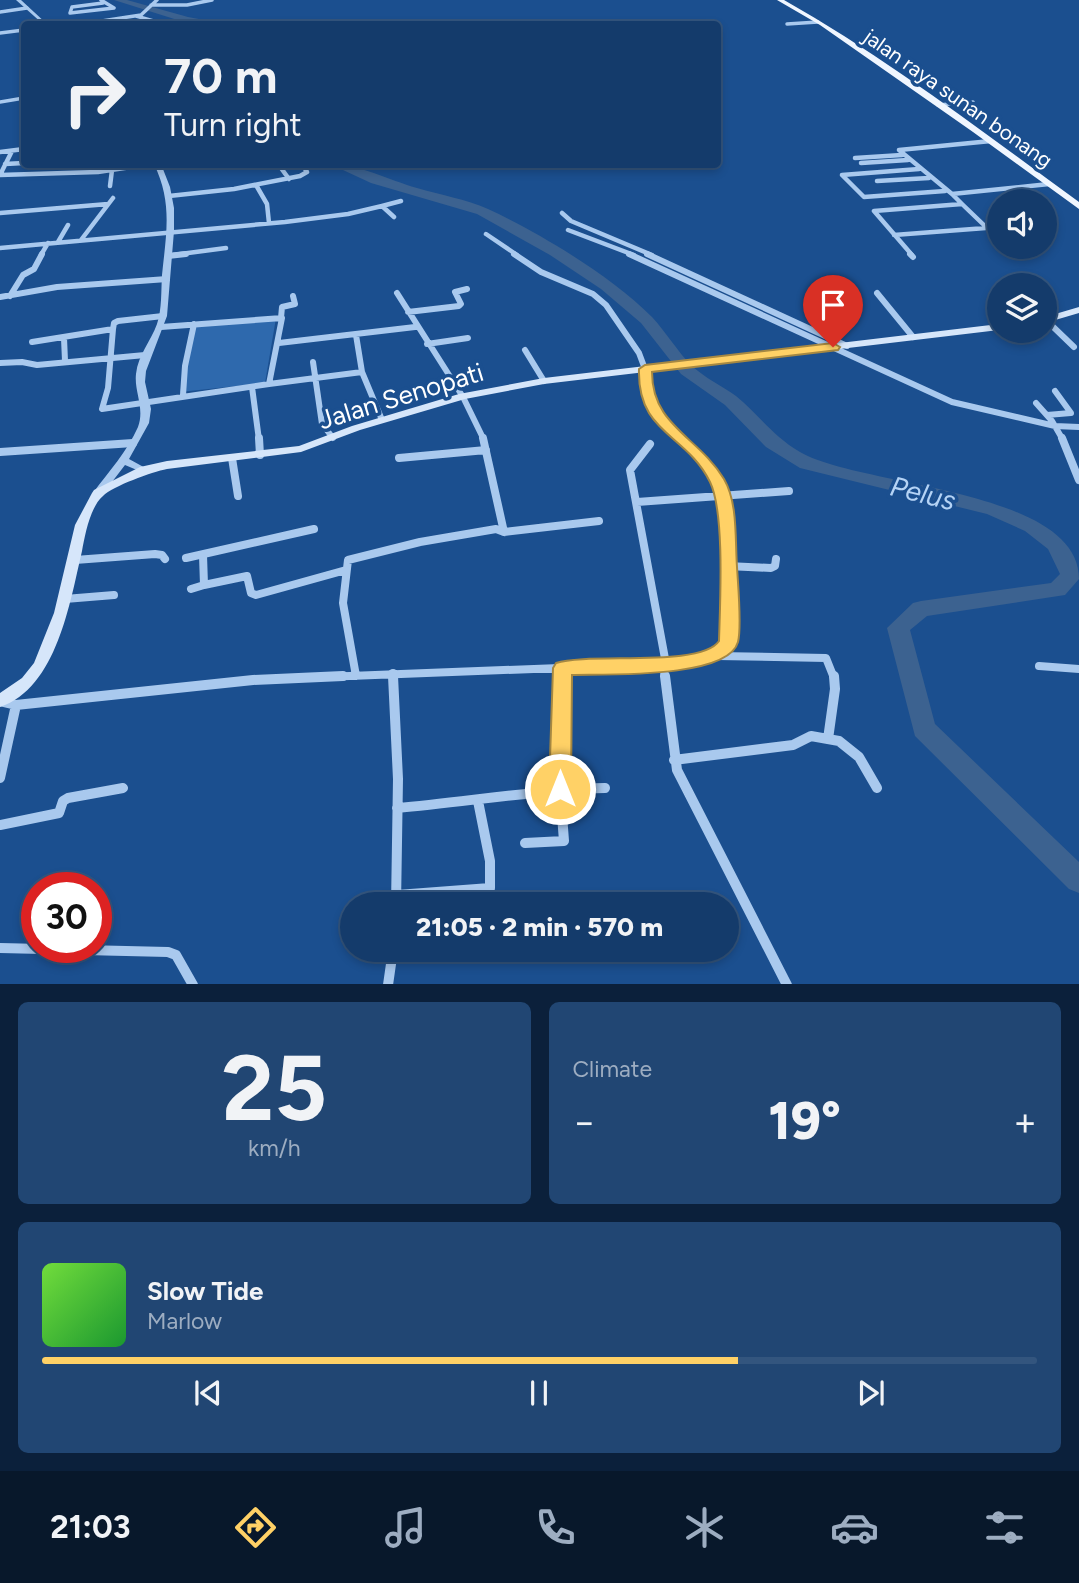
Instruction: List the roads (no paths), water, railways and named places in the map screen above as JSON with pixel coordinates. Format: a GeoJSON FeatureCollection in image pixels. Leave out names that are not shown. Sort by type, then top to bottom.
{"type":"FeatureCollection","features":[{"type":"Feature","properties":{"kind":"main road","name":"jalan raya sunan bonang"},"geometry":{"type":"LineString","coordinates":[[780,0],[818,22],[991,141],[1079,206]]}},
{"type":"Feature","properties":{"kind":"main road"},"geometry":{"type":"LineString","coordinates":[[1057,317],[1078,311]]}},
{"type":"Feature","properties":{"kind":"main road","name":"Jalan Senopati"},"geometry":{"type":"LineString","coordinates":[[98,493],[144,470],[301,449],[382,420],[463,396],[544,381],[987,328]]}},
{"type":"Feature","properties":{"kind":"main road"},"geometry":{"type":"LineString","coordinates":[[0,701],[27,682],[38,670],[65,599],[81,525],[98,493]]}},
{"type":"Feature","properties":{"kind":"street"},"geometry":{"type":"LineString","coordinates":[[18,0],[42,21]]}},
{"type":"Feature","properties":{"kind":"street"},"geometry":{"type":"LineString","coordinates":[[108,21],[141,15],[156,4],[187,5],[212,0]]}},
{"type":"Feature","properties":{"kind":"street"},"geometry":{"type":"LineString","coordinates":[[102,1],[114,8],[70,13],[72,7],[102,1]]}},
{"type":"Feature","properties":{"kind":"street"},"geometry":{"type":"LineString","coordinates":[[0,12],[27,8]]}},
{"type":"Feature","properties":{"kind":"street"},"geometry":{"type":"LineString","coordinates":[[110,13],[123,21]]}},
{"type":"Feature","properties":{"kind":"street"},"geometry":{"type":"LineString","coordinates":[[141,15],[145,20],[160,21]]}},
{"type":"Feature","properties":{"kind":"street"},"geometry":{"type":"LineString","coordinates":[[83,18],[87,21]]}},
{"type":"Feature","properties":{"kind":"street"},"geometry":{"type":"LineString","coordinates":[[787,24],[818,22]]}},
{"type":"Feature","properties":{"kind":"street"},"geometry":{"type":"LineString","coordinates":[[0,33],[21,30]]}},
{"type":"Feature","properties":{"kind":"street"},"geometry":{"type":"LineString","coordinates":[[0,102],[21,98]]}},
{"type":"Feature","properties":{"kind":"street"},"geometry":{"type":"LineString","coordinates":[[938,105],[973,102]]}},
{"type":"Feature","properties":{"kind":"street"},"geometry":{"type":"LineString","coordinates":[[987,227],[899,150],[991,141]]}},
{"type":"Feature","properties":{"kind":"street"},"geometry":{"type":"LineString","coordinates":[[0,152],[21,149]]}},
{"type":"Feature","properties":{"kind":"street"},"geometry":{"type":"LineString","coordinates":[[12,150],[0,175],[125,168]]}},
{"type":"Feature","properties":{"kind":"street"},"geometry":{"type":"LineString","coordinates":[[855,158],[902,155]]}},
{"type":"Feature","properties":{"kind":"street"},"geometry":{"type":"LineString","coordinates":[[860,163],[908,160]]}},
{"type":"Feature","properties":{"kind":"street"},"geometry":{"type":"LineString","coordinates":[[5,164],[21,163]]}},
{"type":"Feature","properties":{"kind":"street"},"geometry":{"type":"LineString","coordinates":[[98,493],[133,443],[146,411],[140,375],[145,355],[161,327],[172,232],[173,212],[169,187],[159,168]]}},
{"type":"Feature","properties":{"kind":"street"},"geometry":{"type":"LineString","coordinates":[[169,196],[256,185],[305,174],[305,168]]}},
{"type":"Feature","properties":{"kind":"street"},"geometry":{"type":"LineString","coordinates":[[281,169],[289,178]]}},
{"type":"Feature","properties":{"kind":"street"},"geometry":{"type":"LineString","coordinates":[[919,169],[842,175],[863,197],[945,191]]}},
{"type":"Feature","properties":{"kind":"street"},"geometry":{"type":"LineString","coordinates":[[110,186],[112,170]]}},
{"type":"Feature","properties":{"kind":"street"},"geometry":{"type":"LineString","coordinates":[[877,181],[929,178]]}},
{"type":"Feature","properties":{"kind":"street"},"geometry":{"type":"LineString","coordinates":[[951,194],[1049,184]]}},
{"type":"Feature","properties":{"kind":"street"},"geometry":{"type":"LineString","coordinates":[[256,185],[267,204],[269,223]]}},
{"type":"Feature","properties":{"kind":"street"},"geometry":{"type":"LineString","coordinates":[[81,240],[113,198]]}},
{"type":"Feature","properties":{"kind":"street"},"geometry":{"type":"LineString","coordinates":[[0,248],[348,214],[401,201]]}},
{"type":"Feature","properties":{"kind":"street"},"geometry":{"type":"LineString","coordinates":[[0,213],[108,204]]}},
{"type":"Feature","properties":{"kind":"street"},"geometry":{"type":"LineString","coordinates":[[913,257],[874,211],[962,204]]}},
{"type":"Feature","properties":{"kind":"street"},"geometry":{"type":"LineString","coordinates":[[382,206],[394,217]]}},
{"type":"Feature","properties":{"kind":"street"},"geometry":{"type":"LineString","coordinates":[[562,213],[571,221],[658,258],[952,402],[1079,427]]}},
{"type":"Feature","properties":{"kind":"street"},"geometry":{"type":"LineString","coordinates":[[58,242],[68,226]]}},
{"type":"Feature","properties":{"kind":"street"},"geometry":{"type":"LineString","coordinates":[[894,235],[987,228]]}},
{"type":"Feature","properties":{"kind":"street"},"geometry":{"type":"LineString","coordinates":[[568,230],[659,265],[839,347]]}},
{"type":"Feature","properties":{"kind":"street"},"geometry":{"type":"LineString","coordinates":[[486,234],[541,272],[599,299],[627,335],[637,370],[656,416],[702,457],[717,481],[724,498],[728,642],[726,648],[713,656]]}},
{"type":"Feature","properties":{"kind":"street"},"geometry":{"type":"LineString","coordinates":[[10,296],[23,275],[34,269],[48,243]]}},
{"type":"Feature","properties":{"kind":"street"},"geometry":{"type":"LineString","coordinates":[[168,256],[226,248]]}},
{"type":"Feature","properties":{"kind":"street"},"geometry":{"type":"LineString","coordinates":[[0,297],[57,287],[167,279]]}},
{"type":"Feature","properties":{"kind":"street"},"geometry":{"type":"LineString","coordinates":[[408,312],[459,306],[455,292],[467,289]]}},
{"type":"Feature","properties":{"kind":"street"},"geometry":{"type":"LineString","coordinates":[[397,293],[415,327],[473,414],[486,450],[504,533]]}},
{"type":"Feature","properties":{"kind":"street"},"geometry":{"type":"LineString","coordinates":[[877,293],[913,337]]}},
{"type":"Feature","properties":{"kind":"street"},"geometry":{"type":"LineString","coordinates":[[269,384],[279,343],[282,307],[295,304],[293,296]]}},
{"type":"Feature","properties":{"kind":"street"},"geometry":{"type":"LineString","coordinates":[[163,316],[114,322],[108,388],[100,409],[362,372]]}},
{"type":"Feature","properties":{"kind":"street"},"geometry":{"type":"LineString","coordinates":[[161,327],[281,318]]}},
{"type":"Feature","properties":{"kind":"street"},"geometry":{"type":"LineString","coordinates":[[183,396],[185,366],[194,324]]}},
{"type":"Feature","properties":{"kind":"street"},"geometry":{"type":"LineString","coordinates":[[279,343],[415,327]]}},
{"type":"Feature","properties":{"kind":"street"},"geometry":{"type":"LineString","coordinates":[[32,342],[113,329]]}},
{"type":"Feature","properties":{"kind":"street"},"geometry":{"type":"LineString","coordinates":[[1057,331],[1074,347]]}},
{"type":"Feature","properties":{"kind":"street"},"geometry":{"type":"LineString","coordinates":[[356,335],[362,372],[382,420]]}},
{"type":"Feature","properties":{"kind":"street"},"geometry":{"type":"LineString","coordinates":[[64,338],[65,361]]}},
{"type":"Feature","properties":{"kind":"street"},"geometry":{"type":"LineString","coordinates":[[427,344],[468,338]]}},
{"type":"Feature","properties":{"kind":"street"},"geometry":{"type":"LineString","coordinates":[[525,350],[544,381]]}},
{"type":"Feature","properties":{"kind":"street"},"geometry":{"type":"LineString","coordinates":[[0,363],[22,362],[37,365],[145,355]]}},
{"type":"Feature","properties":{"kind":"street"},"geometry":{"type":"LineString","coordinates":[[313,362],[322,424],[333,438]]}},
{"type":"Feature","properties":{"kind":"street"},"geometry":{"type":"LineString","coordinates":[[252,387],[257,410],[260,455]]}},
{"type":"Feature","properties":{"kind":"street"},"geometry":{"type":"LineString","coordinates":[[1051,420],[1071,413],[1055,391]]}},
{"type":"Feature","properties":{"kind":"street"},"geometry":{"type":"LineString","coordinates":[[1036,403],[1075,454],[1079,480]]}},
{"type":"Feature","properties":{"kind":"street"},"geometry":{"type":"LineString","coordinates":[[0,452],[133,443]]}},
{"type":"Feature","properties":{"kind":"street"},"geometry":{"type":"LineString","coordinates":[[650,444],[630,467],[665,664],[674,760],[786,984]]}},
{"type":"Feature","properties":{"kind":"street"},"geometry":{"type":"LineString","coordinates":[[399,458],[486,450]]}},
{"type":"Feature","properties":{"kind":"street"},"geometry":{"type":"LineString","coordinates":[[232,458],[238,496]]}},
{"type":"Feature","properties":{"kind":"street"},"geometry":{"type":"LineString","coordinates":[[122,460],[144,470]]}},
{"type":"Feature","properties":{"kind":"street"},"geometry":{"type":"LineString","coordinates":[[637,502],[789,492]]}},
{"type":"Feature","properties":{"kind":"street"},"geometry":{"type":"LineString","coordinates":[[356,676],[344,622],[342,595],[349,559],[420,541],[485,530],[496,529],[504,533],[599,521]]}},
{"type":"Feature","properties":{"kind":"street"},"geometry":{"type":"LineString","coordinates":[[186,558],[314,529]]}},
{"type":"Feature","properties":{"kind":"street"},"geometry":{"type":"LineString","coordinates":[[75,560],[155,554],[165,559]]}},
{"type":"Feature","properties":{"kind":"street"},"geometry":{"type":"LineString","coordinates":[[203,555],[204,585]]}},
{"type":"Feature","properties":{"kind":"street"},"geometry":{"type":"LineString","coordinates":[[727,566],[771,568],[775,566],[776,559]]}},
{"type":"Feature","properties":{"kind":"street"},"geometry":{"type":"LineString","coordinates":[[191,589],[247,576],[251,593],[256,594],[346,570]]}},
{"type":"Feature","properties":{"kind":"street"},"geometry":{"type":"LineString","coordinates":[[65,599],[114,595]]}},
{"type":"Feature","properties":{"kind":"street"},"geometry":{"type":"LineString","coordinates":[[0,701],[16,705],[210,683],[393,673],[650,665],[713,656],[826,659],[835,687],[832,716],[827,726],[828,739]]}},
{"type":"Feature","properties":{"kind":"street"},"geometry":{"type":"LineString","coordinates":[[1039,666],[1079,669]]}},
{"type":"Feature","properties":{"kind":"street"},"geometry":{"type":"LineString","coordinates":[[525,843],[564,841],[560,789],[567,668]]}},
{"type":"Feature","properties":{"kind":"street"},"geometry":{"type":"LineString","coordinates":[[393,673],[398,779],[397,892]]}},
{"type":"Feature","properties":{"kind":"street"},"geometry":{"type":"LineString","coordinates":[[0,778],[16,705]]}},
{"type":"Feature","properties":{"kind":"street"},"geometry":{"type":"LineString","coordinates":[[674,760],[793,745],[813,736],[845,742],[857,753],[877,788]]}},
{"type":"Feature","properties":{"kind":"street"},"geometry":{"type":"LineString","coordinates":[[0,825],[59,813],[68,798],[123,788]]}},
{"type":"Feature","properties":{"kind":"street"},"geometry":{"type":"LineString","coordinates":[[397,807],[478,801],[560,789],[606,788]]}},
{"type":"Feature","properties":{"kind":"street"},"geometry":{"type":"LineString","coordinates":[[458,892],[489,888],[490,861],[478,801]]}},
{"type":"Feature","properties":{"kind":"street"},"geometry":{"type":"LineString","coordinates":[[0,948],[168,953],[176,955],[191,984]]}},
{"type":"Feature","properties":{"kind":"street"},"geometry":{"type":"LineString","coordinates":[[388,984],[391,962]]}},
{"type":"Feature","properties":{"kind":"waterway","name":"Pelus"},"geometry":{"type":"LineString","coordinates":[[118,0],[196,21]]}},
{"type":"Feature","properties":{"kind":"waterway","name":"Pelus"},"geometry":{"type":"LineString","coordinates":[[346,168],[375,180],[482,211],[555,252],[606,286],[646,320],[687,370],[731,401],[772,443],[807,464],[994,510],[1032,526],[1056,545],[1071,575],[1057,590],[921,609],[898,628],[924,729],[1079,880]]}}]}
